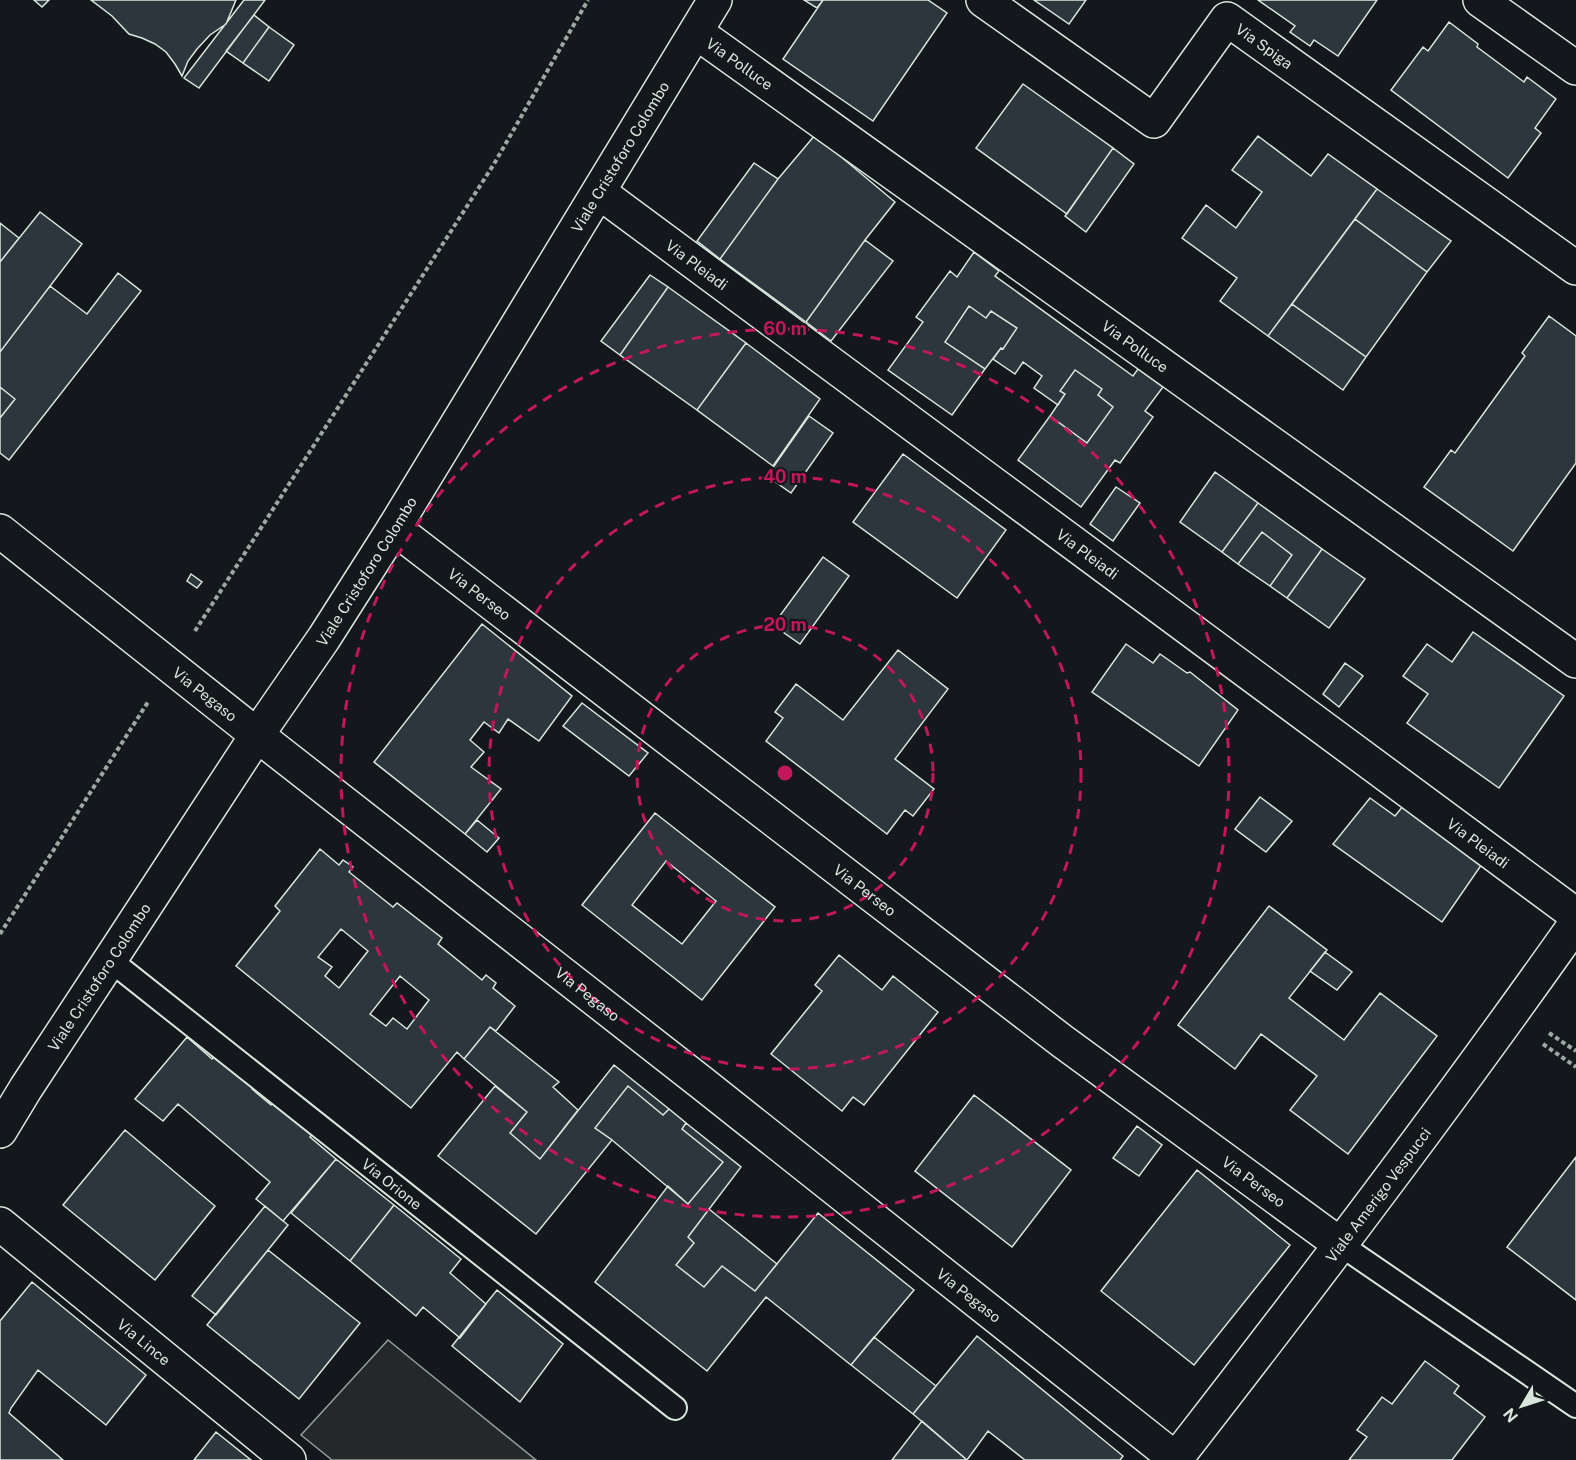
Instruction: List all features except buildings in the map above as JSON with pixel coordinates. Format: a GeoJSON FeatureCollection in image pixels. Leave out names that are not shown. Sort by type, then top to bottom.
{"type":"FeatureCollection","features":[{"type":"Feature","properties":{"kind":"street","name":"Viale Cristoforo Colombo"},"geometry":{"type":"LineString","coordinates":[[0,1131],[394,528],[715,0]]}},
{"type":"Feature","properties":{"kind":"street","name":"Via Spiga"},"geometry":{"type":"LineString","coordinates":[[982,0],[1154,121],[1227,19],[1576,268]]}},
{"type":"Feature","properties":{"kind":"street"},"geometry":{"type":"LineString","coordinates":[[1480,0],[1576,68]]}},
{"type":"Feature","properties":{"kind":"street","name":"Via Polluce"},"geometry":{"type":"LineString","coordinates":[[696,32],[1576,661]]}},
{"type":"Feature","properties":{"kind":"street","name":"Via Pleiadi"},"geometry":{"type":"LineString","coordinates":[[598,192],[1576,915]]}},
{"type":"Feature","properties":{"kind":"street","name":"Via Perseo"},"geometry":{"type":"LineString","coordinates":[[394,528],[1062,1041],[1341,1245]]}},
{"type":"Feature","properties":{"kind":"street","name":"Via Pegaso"},"geometry":{"type":"LineString","coordinates":[[0,531],[702,1083],[1176,1460]]}},
{"type":"Feature","properties":{"kind":"street","name":"Viale Amerigo Vespucci"},"geometry":{"type":"LineString","coordinates":[[1176,1460],[1341,1245],[1508,1020],[1576,923]]}},
{"type":"Feature","properties":{"kind":"street","name":"Via Lince"},"geometry":{"type":"LineString","coordinates":[[0,1224],[289,1460]]}},
{"type":"Feature","properties":{"kind":"lane","name":"Via Orione"},"geometry":{"type":"LineString","coordinates":[[110,960],[675,1408]]}},
{"type":"Feature","properties":{"kind":"lane"},"geometry":{"type":"LineString","coordinates":[[1341,1245],[1576,1406]]}},
{"type":"Feature","properties":{"kind":"path"},"geometry":{"type":"LineString","coordinates":[[192,635],[494,164],[588,0]]}},
{"type":"Feature","properties":{"kind":"path"},"geometry":{"type":"LineString","coordinates":[[0,934],[149,701]]}},
{"type":"Feature","properties":{"kind":"shaded area"},"geometry":{"type":"Polygon","coordinates":[[[388,1340],[536,1460],[332,1460],[301,1435],[388,1340]]]}}]}
